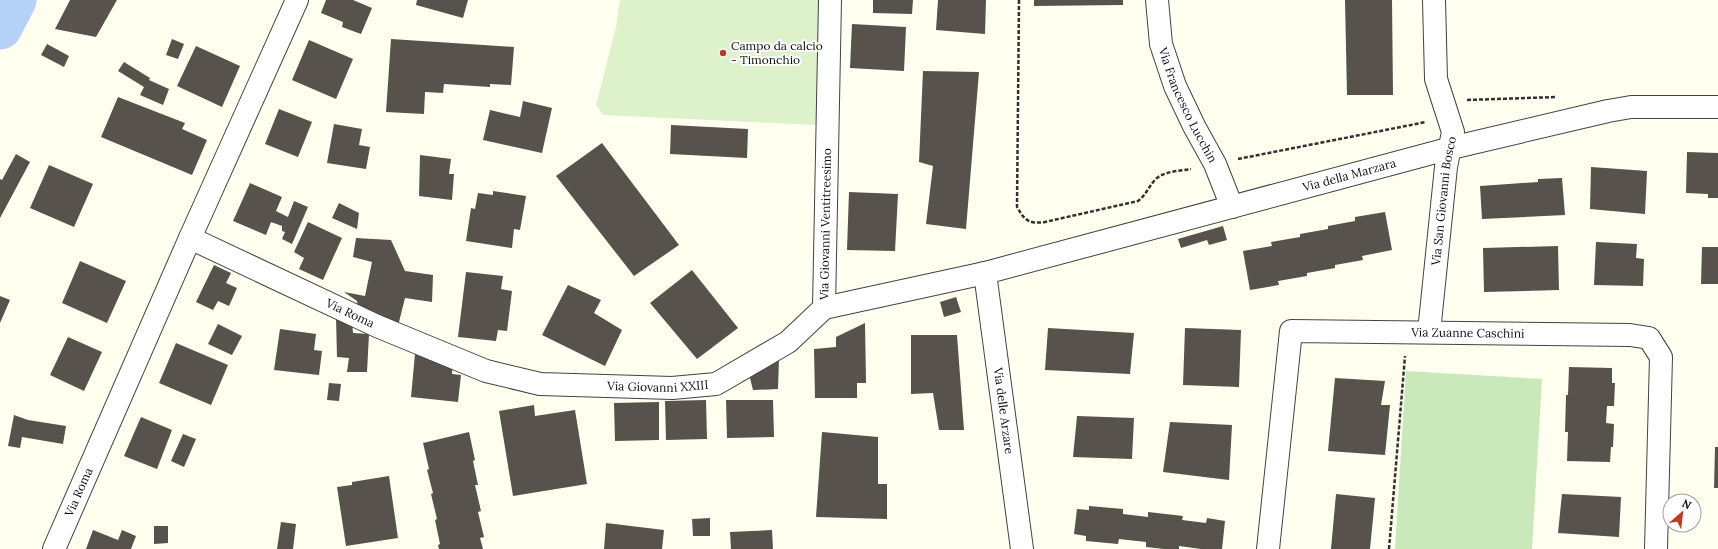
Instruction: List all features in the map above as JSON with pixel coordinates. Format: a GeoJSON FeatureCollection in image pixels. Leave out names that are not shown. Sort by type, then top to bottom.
{"type":"FeatureCollection","features":[{"type":"Feature","properties":{"kind":"street","name":"Via Roma"},"geometry":{"type":"LineString","coordinates":[[54,549],[190,238],[297,0]]}},
{"type":"Feature","properties":{"kind":"street","name":"Via Giovanni Ventitreesimo"},"geometry":{"type":"LineString","coordinates":[[830,0],[824,308],[985,273]]}},
{"type":"Feature","properties":{"kind":"street","name":"Via Francesco Lucchin"},"geometry":{"type":"LineString","coordinates":[[1156,0],[1161,44],[1175,86],[1194,126],[1215,164],[1232,207]]}},
{"type":"Feature","properties":{"kind":"street","name":"Via San Giovanni Bosco"},"geometry":{"type":"LineString","coordinates":[[1428,332],[1446,167],[1454,132],[1436,79],[1434,0]]}},
{"type":"Feature","properties":{"kind":"street","name":"Via della Marzara"},"geometry":{"type":"LineString","coordinates":[[985,273],[1451,148],[1608,111],[1631,108],[1718,107]]}},
{"type":"Feature","properties":{"kind":"street","name":"Via Roma"},"geometry":{"type":"LineString","coordinates":[[190,238],[377,326],[486,371],[514,379]]}},
{"type":"Feature","properties":{"kind":"street","name":"Via delle Arzare"},"geometry":{"type":"LineString","coordinates":[[985,273],[1022,549]]}},
{"type":"Feature","properties":{"kind":"street","name":"Via Giovanni XXIII"},"geometry":{"type":"LineString","coordinates":[[514,379],[540,384],[597,387],[672,388],[716,384],[788,342],[824,308]]}},
{"type":"Feature","properties":{"kind":"street","name":"Via Zuanne Caschini"},"geometry":{"type":"LineString","coordinates":[[1268,549],[1291,331],[1630,335],[1649,338],[1661,357],[1656,549]]}},
{"type":"Feature","properties":{"kind":"path"},"geometry":{"type":"LineString","coordinates":[[1019,0],[1017,207],[1023,218],[1034,224],[1138,201],[1146,194],[1155,179],[1167,173],[1198,168]]}},
{"type":"Feature","properties":{"kind":"path"},"geometry":{"type":"LineString","coordinates":[[1230,161],[1431,121],[1447,113]]}},
{"type":"Feature","properties":{"kind":"path"},"geometry":{"type":"LineString","coordinates":[[1389,549],[1407,332]]}},
{"type":"Feature","properties":{"kind":"green space","name":"Campo da calcio - Timonchio"},"geometry":{"type":"Polygon","coordinates":[[[620,0],[819,0],[816,125],[603,115],[596,105],[616,27],[620,0]]]}},
{"type":"Feature","properties":{"kind":"green space"},"geometry":{"type":"Polygon","coordinates":[[[1406,371],[1542,379],[1532,549],[1395,549],[1406,371]]]}},
{"type":"Feature","properties":{"kind":"building"},"geometry":{"type":"Polygon","coordinates":[[[70,0],[117,0],[96,37],[55,29],[70,0]]]}},
{"type":"Feature","properties":{"kind":"building"},"geometry":{"type":"Polygon","coordinates":[[[326,0],[353,0],[372,8],[361,34],[342,27],[343,22],[321,13],[326,0]]]}},
{"type":"Feature","properties":{"kind":"building"},"geometry":{"type":"Polygon","coordinates":[[[417,0],[468,0],[463,18],[416,5],[417,0]]]}},
{"type":"Feature","properties":{"kind":"building"},"geometry":{"type":"Polygon","coordinates":[[[873,0],[913,0],[912,14],[873,13],[873,0]]]}},
{"type":"Feature","properties":{"kind":"building"},"geometry":{"type":"Polygon","coordinates":[[[938,0],[986,0],[985,34],[936,30],[938,0]]]}},
{"type":"Feature","properties":{"kind":"building"},"geometry":{"type":"Polygon","coordinates":[[[1034,0],[1123,0],[1123,5],[1034,6],[1034,0]]]}},
{"type":"Feature","properties":{"kind":"building"},"geometry":{"type":"Polygon","coordinates":[[[1345,0],[1392,0],[1393,95],[1347,95],[1345,0]]]}},
{"type":"Feature","properties":{"kind":"building"},"geometry":{"type":"Polygon","coordinates":[[[852,24],[906,27],[904,71],[850,68],[852,24]]]}},
{"type":"Feature","properties":{"kind":"building"},"geometry":{"type":"Polygon","coordinates":[[[172,39],[184,44],[178,59],[166,55],[172,39]]]}},
{"type":"Feature","properties":{"kind":"building"},"geometry":{"type":"Polygon","coordinates":[[[391,39],[514,47],[511,85],[490,84],[490,87],[444,84],[443,93],[425,92],[424,114],[386,112],[391,39]]]}},
{"type":"Feature","properties":{"kind":"building"},"geometry":{"type":"Polygon","coordinates":[[[309,40],[353,59],[336,99],[292,80],[309,40]]]}},
{"type":"Feature","properties":{"kind":"building"},"geometry":{"type":"Polygon","coordinates":[[[47,44],[69,56],[64,67],[41,55],[47,44]]]}},
{"type":"Feature","properties":{"kind":"building"},"geometry":{"type":"Polygon","coordinates":[[[196,46],[240,66],[222,107],[177,86],[196,46]]]}},
{"type":"Feature","properties":{"kind":"building"},"geometry":{"type":"Polygon","coordinates":[[[124,62],[150,78],[149,80],[169,89],[163,105],[140,95],[144,87],[118,71],[124,62]]]}},
{"type":"Feature","properties":{"kind":"building"},"geometry":{"type":"Polygon","coordinates":[[[923,71],[979,72],[966,229],[926,224],[933,166],[919,162],[923,71]]]}},
{"type":"Feature","properties":{"kind":"building"},"geometry":{"type":"Polygon","coordinates":[[[118,97],[185,123],[182,129],[207,140],[192,175],[101,137],[118,97]]]}},
{"type":"Feature","properties":{"kind":"building"},"geometry":{"type":"Polygon","coordinates":[[[523,101],[552,108],[542,153],[483,140],[490,110],[520,117],[523,101]]]}},
{"type":"Feature","properties":{"kind":"building"},"geometry":{"type":"Polygon","coordinates":[[[279,109],[312,122],[298,157],[265,144],[279,109]]]}},
{"type":"Feature","properties":{"kind":"building"},"geometry":{"type":"Polygon","coordinates":[[[334,124],[362,129],[359,145],[370,147],[366,169],[327,163],[334,124]]]}},
{"type":"Feature","properties":{"kind":"building"},"geometry":{"type":"Polygon","coordinates":[[[671,125],[748,129],[747,158],[670,154],[671,125]]]}},
{"type":"Feature","properties":{"kind":"building"},"geometry":{"type":"Polygon","coordinates":[[[602,143],[679,245],[634,276],[556,176],[602,143]]]}},
{"type":"Feature","properties":{"kind":"building"},"geometry":{"type":"Polygon","coordinates":[[[1687,152],[1718,153],[1718,198],[1708,198],[1708,194],[1686,193],[1687,152]]]}},
{"type":"Feature","properties":{"kind":"building"},"geometry":{"type":"Polygon","coordinates":[[[16,154],[30,162],[0,218],[0,179],[2,180],[16,154]]]}},
{"type":"Feature","properties":{"kind":"building"},"geometry":{"type":"Polygon","coordinates":[[[420,155],[451,159],[449,174],[454,174],[452,200],[419,196],[420,155]]]}},
{"type":"Feature","properties":{"kind":"building"},"geometry":{"type":"Polygon","coordinates":[[[49,165],[93,184],[74,227],[30,208],[49,165]]]}},
{"type":"Feature","properties":{"kind":"building"},"geometry":{"type":"Polygon","coordinates":[[[1591,167],[1647,171],[1645,214],[1590,209],[1591,167]]]}},
{"type":"Feature","properties":{"kind":"building"},"geometry":{"type":"Polygon","coordinates":[[[1562,178],[1565,215],[1482,219],[1480,186],[1538,182],[1538,179],[1562,178]]]}},
{"type":"Feature","properties":{"kind":"building"},"geometry":{"type":"Polygon","coordinates":[[[250,183],[282,197],[276,211],[288,217],[294,201],[308,207],[292,244],[282,239],[285,232],[282,231],[282,226],[271,222],[266,235],[233,221],[250,183]]]}},
{"type":"Feature","properties":{"kind":"building"},"geometry":{"type":"Polygon","coordinates":[[[493,191],[526,196],[520,230],[514,229],[512,248],[466,241],[471,208],[475,209],[478,193],[493,195],[493,191]]]}},
{"type":"Feature","properties":{"kind":"building"},"geometry":{"type":"Polygon","coordinates":[[[849,192],[898,194],[895,251],[847,250],[849,192]]]}},
{"type":"Feature","properties":{"kind":"building"},"geometry":{"type":"Polygon","coordinates":[[[339,203],[359,213],[357,229],[332,218],[339,203]]]}},
{"type":"Feature","properties":{"kind":"building"},"geometry":{"type":"Polygon","coordinates":[[[1385,212],[1392,250],[1362,256],[1363,260],[1335,265],[1335,268],[1307,273],[1307,276],[1278,281],[1279,285],[1250,290],[1243,251],[1272,246],[1271,242],[1300,237],[1300,234],[1328,229],[1328,226],[1355,221],[1355,217],[1385,212]]]}},
{"type":"Feature","properties":{"kind":"building"},"geometry":{"type":"Polygon","coordinates":[[[308,222],[342,238],[323,280],[299,269],[304,258],[294,252],[308,222]]]}},
{"type":"Feature","properties":{"kind":"building"},"geometry":{"type":"Polygon","coordinates":[[[1223,226],[1227,240],[1209,245],[1207,240],[1181,248],[1178,239],[1223,226]]]}},
{"type":"Feature","properties":{"kind":"building"},"geometry":{"type":"Polygon","coordinates":[[[356,238],[391,240],[405,271],[433,275],[432,302],[405,298],[398,326],[358,309],[357,301],[344,292],[365,296],[372,262],[353,257],[356,238]]]}},
{"type":"Feature","properties":{"kind":"building"},"geometry":{"type":"Polygon","coordinates":[[[1596,242],[1637,244],[1636,258],[1644,259],[1643,286],[1594,285],[1596,242]]]}},
{"type":"Feature","properties":{"kind":"building"},"geometry":{"type":"Polygon","coordinates":[[[1558,246],[1559,290],[1484,292],[1483,248],[1558,246]]]}},
{"type":"Feature","properties":{"kind":"building"},"geometry":{"type":"Polygon","coordinates":[[[1702,247],[1718,247],[1718,284],[1701,284],[1702,247]]]}},
{"type":"Feature","properties":{"kind":"building"},"geometry":{"type":"Polygon","coordinates":[[[80,261],[126,281],[107,323],[62,303],[80,261]]]}},
{"type":"Feature","properties":{"kind":"building"},"geometry":{"type":"Polygon","coordinates":[[[214,265],[231,273],[226,283],[237,288],[229,306],[218,301],[213,310],[196,302],[214,265]]]}},
{"type":"Feature","properties":{"kind":"building"},"geometry":{"type":"Polygon","coordinates":[[[692,270],[738,328],[697,359],[650,303],[692,270]]]}},
{"type":"Feature","properties":{"kind":"building"},"geometry":{"type":"Polygon","coordinates":[[[466,272],[503,276],[501,289],[512,291],[507,331],[498,330],[496,341],[458,337],[466,272]]]}},
{"type":"Feature","properties":{"kind":"building"},"geometry":{"type":"Polygon","coordinates":[[[568,285],[601,300],[594,313],[622,330],[605,366],[542,335],[568,285]]]}},
{"type":"Feature","properties":{"kind":"building"},"geometry":{"type":"Polygon","coordinates":[[[0,296],[10,300],[0,323],[0,296]]]}},
{"type":"Feature","properties":{"kind":"building"},"geometry":{"type":"Polygon","coordinates":[[[956,297],[961,312],[944,317],[940,302],[956,297]]]}},
{"type":"Feature","properties":{"kind":"building"},"geometry":{"type":"Polygon","coordinates":[[[336,318],[352,322],[353,333],[369,334],[367,372],[347,372],[349,358],[337,357],[336,318]]]}},
{"type":"Feature","properties":{"kind":"building"},"geometry":{"type":"Polygon","coordinates":[[[865,323],[866,383],[857,383],[857,398],[815,398],[814,349],[836,347],[836,337],[865,323]]]}},
{"type":"Feature","properties":{"kind":"building"},"geometry":{"type":"Polygon","coordinates":[[[218,324],[242,336],[232,355],[208,344],[218,324]]]}},
{"type":"Feature","properties":{"kind":"building"},"geometry":{"type":"Polygon","coordinates":[[[1048,328],[1134,333],[1130,374],[1045,370],[1048,328]]]}},
{"type":"Feature","properties":{"kind":"building"},"geometry":{"type":"Polygon","coordinates":[[[1185,328],[1241,330],[1239,387],[1183,385],[1185,328]]]}},
{"type":"Feature","properties":{"kind":"building"},"geometry":{"type":"Polygon","coordinates":[[[280,329],[316,334],[314,350],[322,351],[319,375],[274,370],[280,329]]]}},
{"type":"Feature","properties":{"kind":"building"},"geometry":{"type":"Polygon","coordinates":[[[911,335],[957,335],[964,430],[939,430],[933,393],[911,394],[911,335]]]}},
{"type":"Feature","properties":{"kind":"building"},"geometry":{"type":"Polygon","coordinates":[[[68,337],[102,352],[84,391],[50,375],[68,337]]]}},
{"type":"Feature","properties":{"kind":"building"},"geometry":{"type":"Polygon","coordinates":[[[176,343],[228,365],[211,405],[159,383],[176,343]]]}},
{"type":"Feature","properties":{"kind":"building"},"geometry":{"type":"Polygon","coordinates":[[[415,354],[438,357],[453,363],[452,374],[461,375],[458,402],[411,397],[415,354]]]}},
{"type":"Feature","properties":{"kind":"building"},"geometry":{"type":"Polygon","coordinates":[[[779,357],[778,389],[753,390],[749,374],[779,357]]]}},
{"type":"Feature","properties":{"kind":"building"},"geometry":{"type":"Polygon","coordinates":[[[1569,367],[1612,368],[1612,383],[1615,383],[1614,406],[1607,406],[1606,423],[1614,424],[1613,447],[1611,447],[1610,462],[1567,461],[1568,432],[1565,432],[1566,395],[1568,395],[1569,367]]]}},
{"type":"Feature","properties":{"kind":"building"},"geometry":{"type":"Polygon","coordinates":[[[1335,378],[1385,381],[1381,405],[1390,405],[1385,455],[1328,451],[1335,378]]]}},
{"type":"Feature","properties":{"kind":"building"},"geometry":{"type":"Polygon","coordinates":[[[329,383],[341,384],[339,401],[327,400],[329,383]]]}},
{"type":"Feature","properties":{"kind":"building"},"geometry":{"type":"Polygon","coordinates":[[[706,400],[707,439],[666,440],[665,401],[706,400]]]}},
{"type":"Feature","properties":{"kind":"building"},"geometry":{"type":"Polygon","coordinates":[[[726,400],[773,400],[774,437],[727,438],[726,400]]]}},
{"type":"Feature","properties":{"kind":"building"},"geometry":{"type":"Polygon","coordinates":[[[659,402],[659,440],[615,441],[614,403],[659,402]]]}},
{"type":"Feature","properties":{"kind":"building"},"geometry":{"type":"Polygon","coordinates":[[[534,405],[535,416],[575,410],[587,484],[513,496],[499,411],[534,405]]]}},
{"type":"Feature","properties":{"kind":"building"},"geometry":{"type":"Polygon","coordinates":[[[14,415],[28,420],[66,426],[63,444],[22,437],[20,448],[8,446],[14,415]]]}},
{"type":"Feature","properties":{"kind":"building"},"geometry":{"type":"Polygon","coordinates":[[[1077,416],[1134,418],[1132,459],[1073,457],[1077,416]]]}},
{"type":"Feature","properties":{"kind":"building"},"geometry":{"type":"Polygon","coordinates":[[[141,417],[172,430],[157,469],[124,456],[141,417]]]}},
{"type":"Feature","properties":{"kind":"building"},"geometry":{"type":"Polygon","coordinates":[[[1170,422],[1232,425],[1229,480],[1163,472],[1170,422]]]}},
{"type":"Feature","properties":{"kind":"building"},"geometry":{"type":"Polygon","coordinates":[[[469,432],[475,460],[473,461],[478,485],[475,485],[481,511],[478,512],[484,537],[480,538],[483,549],[439,549],[438,545],[440,544],[435,520],[437,519],[431,494],[433,493],[427,470],[429,469],[423,443],[469,432]]]}},
{"type":"Feature","properties":{"kind":"building"},"geometry":{"type":"Polygon","coordinates":[[[822,432],[878,437],[878,484],[887,484],[887,519],[816,517],[822,432]]]}},
{"type":"Feature","properties":{"kind":"building"},"geometry":{"type":"Polygon","coordinates":[[[183,434],[196,439],[184,467],[171,461],[183,434]]]}},
{"type":"Feature","properties":{"kind":"building"},"geometry":{"type":"Polygon","coordinates":[[[1715,447],[1718,447],[1718,488],[1714,488],[1715,447]]]}},
{"type":"Feature","properties":{"kind":"building"},"geometry":{"type":"Polygon","coordinates":[[[389,476],[398,538],[346,546],[337,487],[352,485],[352,482],[389,476]]]}},
{"type":"Feature","properties":{"kind":"building"},"geometry":{"type":"Polygon","coordinates":[[[1336,494],[1375,498],[1370,549],[1331,549],[1336,494]]]}},
{"type":"Feature","properties":{"kind":"building"},"geometry":{"type":"Polygon","coordinates":[[[1562,494],[1621,497],[1619,537],[1558,533],[1562,494]]]}},
{"type":"Feature","properties":{"kind":"building"},"geometry":{"type":"Polygon","coordinates":[[[1089,506],[1123,509],[1123,514],[1148,517],[1148,512],[1183,516],[1182,520],[1206,523],[1207,518],[1225,521],[1222,549],[1201,549],[1179,546],[1179,549],[1164,549],[1146,547],[1146,542],[1119,539],[1118,544],[1086,541],[1086,536],[1074,534],[1077,509],[1089,510],[1089,506]]]}},
{"type":"Feature","properties":{"kind":"building"},"geometry":{"type":"Polygon","coordinates":[[[710,518],[710,536],[693,536],[692,519],[710,518]]]}},
{"type":"Feature","properties":{"kind":"building"},"geometry":{"type":"Polygon","coordinates":[[[281,522],[296,524],[293,549],[277,549],[281,522]]]}},
{"type":"Feature","properties":{"kind":"building"},"geometry":{"type":"Polygon","coordinates":[[[606,523],[664,530],[662,549],[604,549],[606,523]]]}},
{"type":"Feature","properties":{"kind":"building"},"geometry":{"type":"Polygon","coordinates":[[[154,526],[168,526],[168,543],[154,544],[154,526]]]}},
{"type":"Feature","properties":{"kind":"building"},"geometry":{"type":"Polygon","coordinates":[[[93,530],[118,540],[122,530],[136,536],[131,549],[86,549],[93,530]]]}},
{"type":"Feature","properties":{"kind":"building"},"geometry":{"type":"Polygon","coordinates":[[[772,530],[773,549],[731,549],[730,532],[772,530]]]}},
{"type":"Feature","properties":{"kind":"waterway"},"geometry":{"type":"LineString","coordinates":[[0,27],[14,0]]}},
{"type":"Feature","properties":{"kind":"place","name":"Campo da calcio - Timonchio"},"geometry":{"type":"Point","coordinates":[723,53]}}]}
